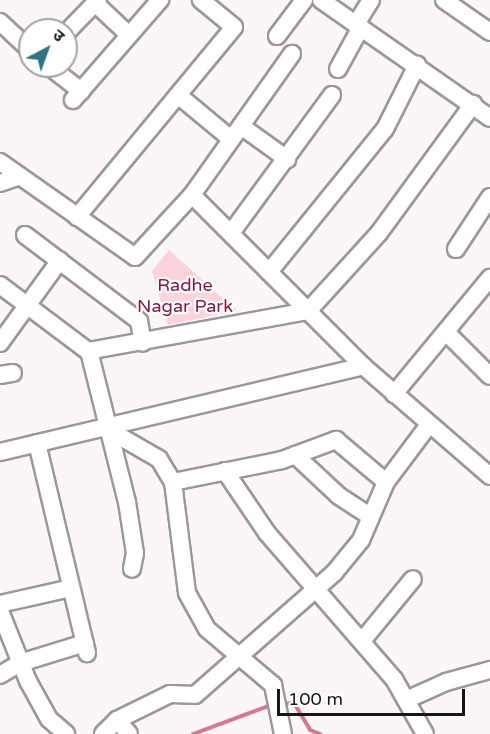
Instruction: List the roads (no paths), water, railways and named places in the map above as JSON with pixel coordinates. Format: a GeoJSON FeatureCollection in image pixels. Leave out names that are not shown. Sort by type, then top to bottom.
{"type":"FeatureCollection","features":[{"type":"Feature","properties":{"kind":"street"},"geometry":{"type":"LineString","coordinates":[[61,78],[77,95],[160,0]]}},
{"type":"Feature","properties":{"kind":"street"},"geometry":{"type":"LineString","coordinates":[[77,217],[234,27],[201,0]]}},
{"type":"Feature","properties":{"kind":"street"},"geometry":{"type":"LineString","coordinates":[[277,36],[304,0]]}},
{"type":"Feature","properties":{"kind":"street"},"geometry":{"type":"LineString","coordinates":[[321,0],[417,64],[490,117]]}},
{"type":"Feature","properties":{"kind":"street"},"geometry":{"type":"LineString","coordinates":[[338,69],[372,0]]}},
{"type":"Feature","properties":{"kind":"street"},"geometry":{"type":"LineString","coordinates":[[444,0],[490,32]]}},
{"type":"Feature","properties":{"kind":"street"},"geometry":{"type":"LineString","coordinates":[[78,21],[97,2],[129,35]]}},
{"type":"Feature","properties":{"kind":"street"},"geometry":{"type":"LineString","coordinates":[[0,22],[18,39]]}},
{"type":"Feature","properties":{"kind":"street"},"geometry":{"type":"LineString","coordinates":[[0,162],[135,257],[192,195],[292,54]]}},
{"type":"Feature","properties":{"kind":"street"},"geometry":{"type":"LineString","coordinates":[[269,272],[385,129],[417,64]]}},
{"type":"Feature","properties":{"kind":"street"},"geometry":{"type":"LineString","coordinates":[[178,94],[236,133],[287,159]]}},
{"type":"Feature","properties":{"kind":"street"},"geometry":{"type":"LineString","coordinates":[[231,233],[332,95]]}},
{"type":"Feature","properties":{"kind":"street"},"geometry":{"type":"LineString","coordinates":[[89,351],[143,343],[308,311],[379,233],[473,104]]}},
{"type":"Feature","properties":{"kind":"street"},"geometry":{"type":"LineString","coordinates":[[0,183],[20,176]]}},
{"type":"Feature","properties":{"kind":"street"},"geometry":{"type":"LineString","coordinates":[[192,195],[363,366],[428,426],[490,476]]}},
{"type":"Feature","properties":{"kind":"street"},"geometry":{"type":"LineString","coordinates":[[456,249],[490,197]]}},
{"type":"Feature","properties":{"kind":"street"},"geometry":{"type":"LineString","coordinates":[[25,235],[139,321],[143,343]]}},
{"type":"Feature","properties":{"kind":"street"},"geometry":{"type":"LineString","coordinates":[[0,343],[24,306],[60,260]]}},
{"type":"Feature","properties":{"kind":"street"},"geometry":{"type":"LineString","coordinates":[[394,394],[448,334],[490,278]]}},
{"type":"Feature","properties":{"kind":"street"},"geometry":{"type":"LineString","coordinates":[[0,285],[24,306],[89,351],[107,429],[128,502],[135,553],[132,569]]}},
{"type":"Feature","properties":{"kind":"street"},"geometry":{"type":"LineString","coordinates":[[448,334],[490,376]]}},
{"type":"Feature","properties":{"kind":"street"},"geometry":{"type":"LineString","coordinates":[[0,452],[107,429],[363,366]]}},
{"type":"Feature","properties":{"kind":"street"},"geometry":{"type":"LineString","coordinates":[[103,734],[117,720],[170,694],[195,695],[315,590],[362,540],[386,482],[428,426]]}},
{"type":"Feature","properties":{"kind":"street"},"geometry":{"type":"LineString","coordinates":[[107,429],[159,459],[173,482],[187,593],[207,629],[273,685],[283,734]]}},
{"type":"Feature","properties":{"kind":"street"},"geometry":{"type":"LineString","coordinates":[[173,482],[295,455],[336,440],[386,482]]}},
{"type":"Feature","properties":{"kind":"street"},"geometry":{"type":"LineString","coordinates":[[0,675],[20,663],[86,648],[37,443]]}},
{"type":"Feature","properties":{"kind":"street"},"geometry":{"type":"LineString","coordinates":[[295,455],[339,496],[371,517]]}},
{"type":"Feature","properties":{"kind":"street"},"geometry":{"type":"LineString","coordinates":[[225,471],[267,533],[362,641],[406,700],[425,734]]}},
{"type":"Feature","properties":{"kind":"street"},"geometry":{"type":"LineString","coordinates":[[362,641],[413,579]]}},
{"type":"Feature","properties":{"kind":"street"},"geometry":{"type":"LineString","coordinates":[[0,604],[71,588]]}},
{"type":"Feature","properties":{"kind":"street"},"geometry":{"type":"LineString","coordinates":[[0,611],[20,663],[50,719],[66,734]]}},
{"type":"Feature","properties":{"kind":"street"},"geometry":{"type":"LineString","coordinates":[[406,700],[446,682],[490,670]]}},
{"type":"Feature","properties":{"kind":"street"},"geometry":{"type":"LineString","coordinates":[[117,720],[129,734]]}},
{"type":"Feature","properties":{"kind":"waterway"},"geometry":{"type":"LineString","coordinates":[[282,704],[294,703],[310,730],[320,734]]}},
{"type":"Feature","properties":{"kind":"waterway"},"geometry":{"type":"LineString","coordinates":[[193,734],[271,705]]}},
{"type":"Feature","properties":{"kind":"park label","name":"Radhe Nagar Park"},"geometry":{"type":"Point","coordinates":[185,296]}}]}
